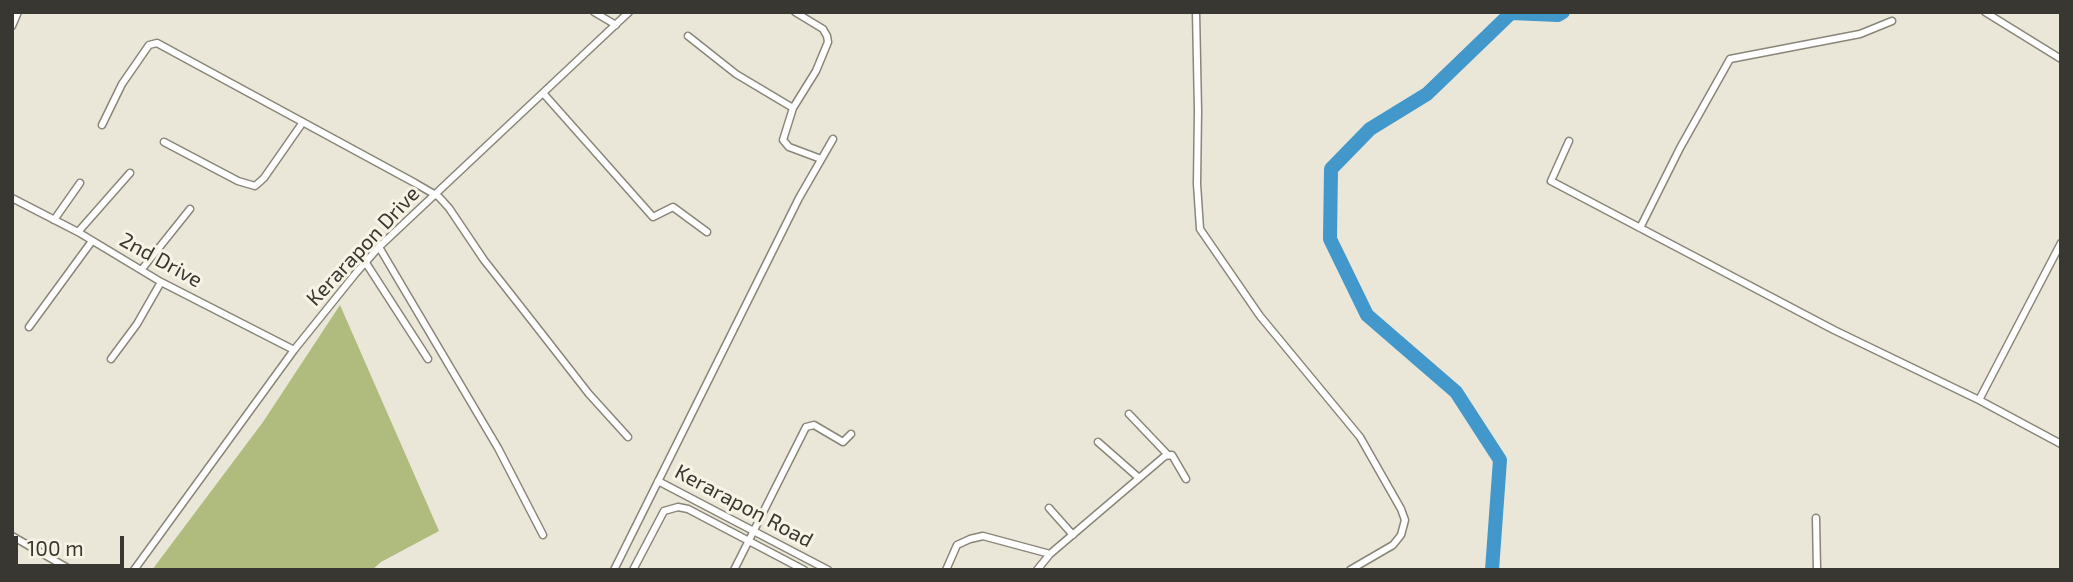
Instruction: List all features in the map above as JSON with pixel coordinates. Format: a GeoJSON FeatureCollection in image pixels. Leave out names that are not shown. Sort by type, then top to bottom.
{"type":"FeatureCollection","features":[{"type":"Feature","properties":{"kind":"street"},"geometry":{"type":"LineString","coordinates":[[12,26],[18,12]]}},
{"type":"Feature","properties":{"kind":"street"},"geometry":{"type":"LineString","coordinates":[[594,12],[616,25]]}},
{"type":"Feature","properties":{"kind":"street","name":"Kerarapon Drive"},"geometry":{"type":"LineString","coordinates":[[134,570],[294,350],[379,247],[629,12]]}},
{"type":"Feature","properties":{"kind":"street"},"geometry":{"type":"LineString","coordinates":[[795,12],[818,24],[828,39],[816,71],[793,108],[783,136],[784,143],[821,159]]}},
{"type":"Feature","properties":{"kind":"street"},"geometry":{"type":"LineString","coordinates":[[1196,12],[1197,184],[1200,229],[1259,316],[1360,437],[1405,520],[1401,535],[1392,545],[1350,570]]}},
{"type":"Feature","properties":{"kind":"street"},"geometry":{"type":"LineString","coordinates":[[1985,12],[2061,58]]}},
{"type":"Feature","properties":{"kind":"street"},"geometry":{"type":"LineString","coordinates":[[1640,228],[1680,148],[1730,59],[1860,34],[1892,21]]}},
{"type":"Feature","properties":{"kind":"street"},"geometry":{"type":"LineString","coordinates":[[688,36],[736,74],[793,108]]}},
{"type":"Feature","properties":{"kind":"street"},"geometry":{"type":"LineString","coordinates":[[102,125],[122,84],[149,45],[160,44],[435,194],[461,223],[484,260],[589,394],[628,437]]}},
{"type":"Feature","properties":{"kind":"street"},"geometry":{"type":"LineString","coordinates":[[543,93],[653,217],[673,207],[707,232]]}},
{"type":"Feature","properties":{"kind":"street"},"geometry":{"type":"LineString","coordinates":[[164,142],[238,181],[255,186],[264,178],[303,122]]}},
{"type":"Feature","properties":{"kind":"street"},"geometry":{"type":"LineString","coordinates":[[658,481],[799,198],[833,139]]}},
{"type":"Feature","properties":{"kind":"street"},"geometry":{"type":"LineString","coordinates":[[1569,141],[1551,181],[1834,330],[1979,400],[2061,444]]}},
{"type":"Feature","properties":{"kind":"street"},"geometry":{"type":"LineString","coordinates":[[78,232],[130,173]]}},
{"type":"Feature","properties":{"kind":"street"},"geometry":{"type":"LineString","coordinates":[[54,220],[80,183]]}},
{"type":"Feature","properties":{"kind":"street","name":"2nd Drive"},"geometry":{"type":"LineString","coordinates":[[12,198],[78,232],[161,282],[294,350]]}},
{"type":"Feature","properties":{"kind":"street"},"geometry":{"type":"LineString","coordinates":[[142,269],[190,209]]}},
{"type":"Feature","properties":{"kind":"street"},"geometry":{"type":"LineString","coordinates":[[29,327],[92,241]]}},
{"type":"Feature","properties":{"kind":"street"},"geometry":{"type":"LineString","coordinates":[[1979,400],[2061,243]]}},
{"type":"Feature","properties":{"kind":"street"},"geometry":{"type":"LineString","coordinates":[[379,247],[488,429],[543,535]]}},
{"type":"Feature","properties":{"kind":"street"},"geometry":{"type":"LineString","coordinates":[[366,263],[428,359]]}},
{"type":"Feature","properties":{"kind":"street"},"geometry":{"type":"LineString","coordinates":[[111,359],[161,282]]}},
{"type":"Feature","properties":{"kind":"street"},"geometry":{"type":"LineString","coordinates":[[1129,414],[1168,455],[1172,455],[1186,479]]}},
{"type":"Feature","properties":{"kind":"street"},"geometry":{"type":"LineString","coordinates":[[734,570],[806,427],[814,425],[844,442],[850,435]]}},
{"type":"Feature","properties":{"kind":"street"},"geometry":{"type":"LineString","coordinates":[[1098,442],[1139,478]]}},
{"type":"Feature","properties":{"kind":"street"},"geometry":{"type":"LineString","coordinates":[[1037,570],[1050,554],[1168,455]]}},
{"type":"Feature","properties":{"kind":"street","name":"Kerarapon Road"},"geometry":{"type":"LineString","coordinates":[[614,570],[658,481],[828,570]]}},
{"type":"Feature","properties":{"kind":"street"},"geometry":{"type":"LineString","coordinates":[[633,570],[664,511],[673,507],[688,509],[804,570]]}},
{"type":"Feature","properties":{"kind":"street"},"geometry":{"type":"LineString","coordinates":[[1049,508],[1073,535]]}},
{"type":"Feature","properties":{"kind":"street"},"geometry":{"type":"LineString","coordinates":[[1816,518],[1817,570]]}},
{"type":"Feature","properties":{"kind":"street"},"geometry":{"type":"LineString","coordinates":[[12,536],[71,570]]}},
{"type":"Feature","properties":{"kind":"street"},"geometry":{"type":"LineString","coordinates":[[946,570],[957,545],[983,536],[1050,554]]}},
{"type":"Feature","properties":{"kind":"green space"},"geometry":{"type":"Polygon","coordinates":[[[340,305],[439,531],[381,562],[372,570],[152,570],[263,422],[340,305]]]}},
{"type":"Feature","properties":{"kind":"waterway"},"geometry":{"type":"LineString","coordinates":[[1492,570],[1500,460],[1456,392],[1367,315],[1330,239],[1331,169],[1370,129],[1427,94],[1511,13],[1558,15],[1563,12]]}}]}
